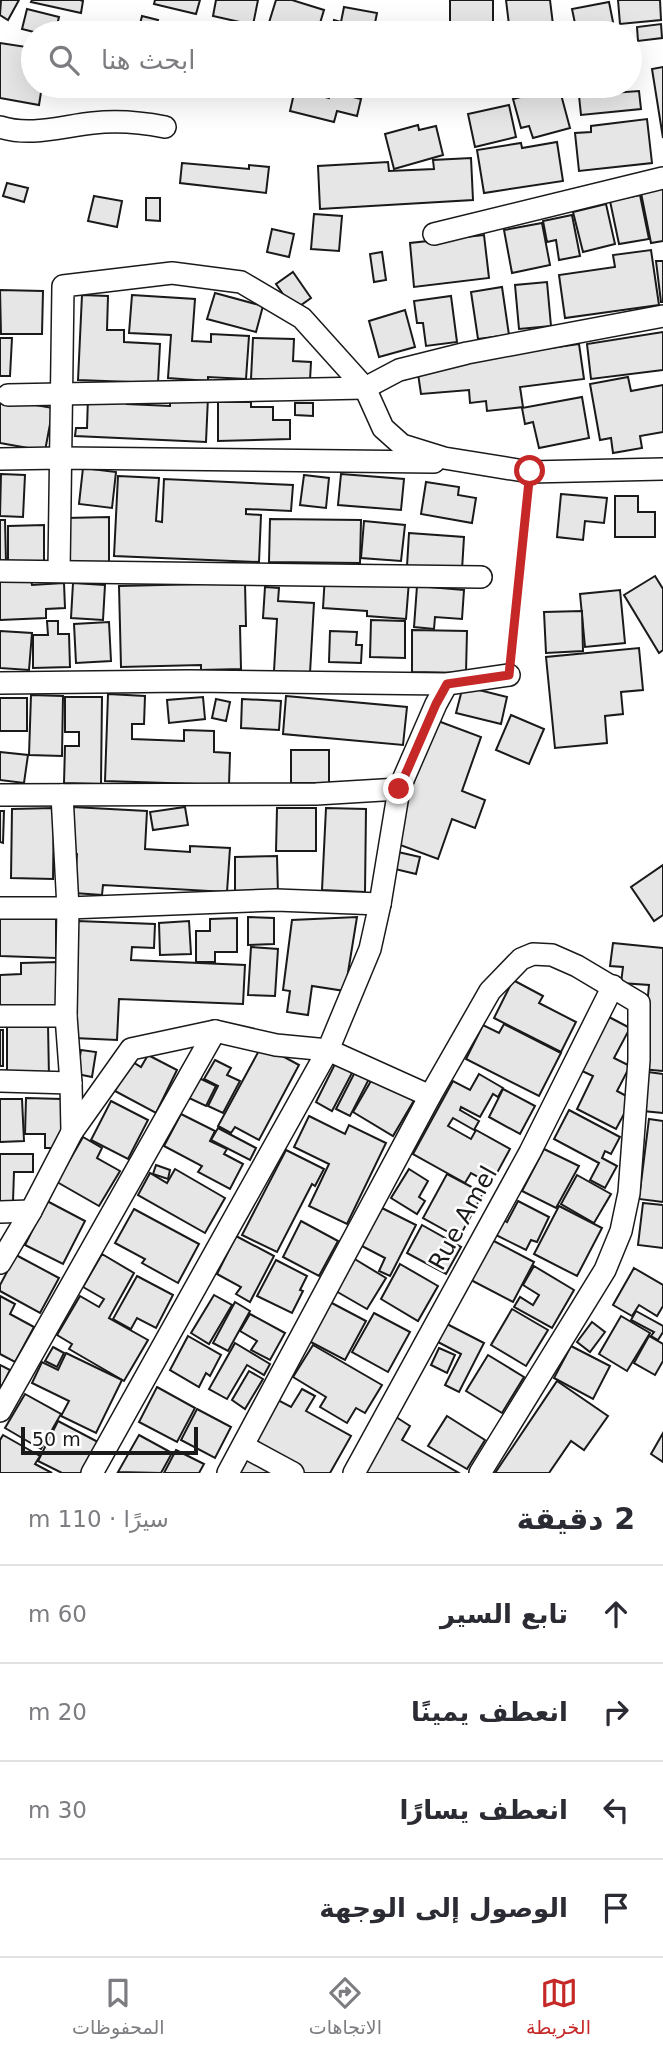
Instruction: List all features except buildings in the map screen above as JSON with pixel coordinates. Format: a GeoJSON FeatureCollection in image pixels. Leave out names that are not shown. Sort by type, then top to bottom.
{"type":"FeatureCollection","features":[{"type":"Feature","properties":{"kind":"street"},"geometry":{"type":"LineString","coordinates":[[0,127],[9,130],[45,131],[93,122],[129,120],[165,127]]}},
{"type":"Feature","properties":{"kind":"street"},"geometry":{"type":"LineString","coordinates":[[433,234],[663,178]]}},
{"type":"Feature","properties":{"kind":"street"},"geometry":{"type":"LineString","coordinates":[[59,571],[63,286],[172,273],[241,282],[302,318],[365,388],[383,428],[402,445],[444,458],[530,471],[663,468]]}},
{"type":"Feature","properties":{"kind":"street"},"geometry":{"type":"LineString","coordinates":[[8,395],[365,388],[399,370],[467,353],[663,316]]}},
{"type":"Feature","properties":{"kind":"street"},"geometry":{"type":"LineString","coordinates":[[0,459],[475,462]]}},
{"type":"Feature","properties":{"kind":"street"},"geometry":{"type":"LineString","coordinates":[[0,571],[481,577]]}},
{"type":"Feature","properties":{"kind":"street"},"geometry":{"type":"LineString","coordinates":[[0,683],[189,681],[447,684],[509,675]]}},
{"type":"Feature","properties":{"kind":"street"},"geometry":{"type":"LineString","coordinates":[[92,1473],[328,1050],[370,949],[399,789],[447,684]]}},
{"type":"Feature","properties":{"kind":"street"},"geometry":{"type":"LineString","coordinates":[[0,795],[316,794],[399,789]]}},
{"type":"Feature","properties":{"kind":"street"},"geometry":{"type":"LineString","coordinates":[[62,795],[68,908],[66,1016],[72,1132]]}},
{"type":"Feature","properties":{"kind":"street"},"geometry":{"type":"LineString","coordinates":[[0,908],[276,900],[380,904]]}},
{"type":"Feature","properties":{"kind":"street"},"geometry":{"type":"LineString","coordinates":[[228,1473],[430,1096],[491,991],[521,960],[533,954],[552,955],[577,966],[639,1003],[640,1030],[629,1193],[621,1231],[605,1270],[480,1473]]}},
{"type":"Feature","properties":{"kind":"street","name":"Rue Amel"},"geometry":{"type":"LineString","coordinates":[[354,1473],[530,1152],[613,986]]}},
{"type":"Feature","properties":{"kind":"street"},"geometry":{"type":"LineString","coordinates":[[0,1016],[66,1016]]}},
{"type":"Feature","properties":{"kind":"street"},"geometry":{"type":"LineString","coordinates":[[0,1411],[215,1031]]}},
{"type":"Feature","properties":{"kind":"street"},"geometry":{"type":"LineString","coordinates":[[0,1263],[31,1211],[72,1132],[131,1049],[215,1031],[276,1045],[328,1050],[430,1096]]}},
{"type":"Feature","properties":{"kind":"street"},"geometry":{"type":"LineString","coordinates":[[0,1081],[71,1083]]}},
{"type":"Feature","properties":{"kind":"street"},"geometry":{"type":"LineString","coordinates":[[0,1212],[31,1211]]}},
{"type":"Feature","properties":{"kind":"street"},"geometry":{"type":"LineString","coordinates":[[243,1446],[293,1473]]}},
{"type":"Feature","properties":{"kind":"path"},"geometry":{"type":"LineString","coordinates":[[509,675],[530,471]]}},
{"type":"Feature","properties":{"kind":"route"},"geometry":{"type":"LineString","coordinates":[[399,789],[447,684],[509,675],[530,471]]}}]}
